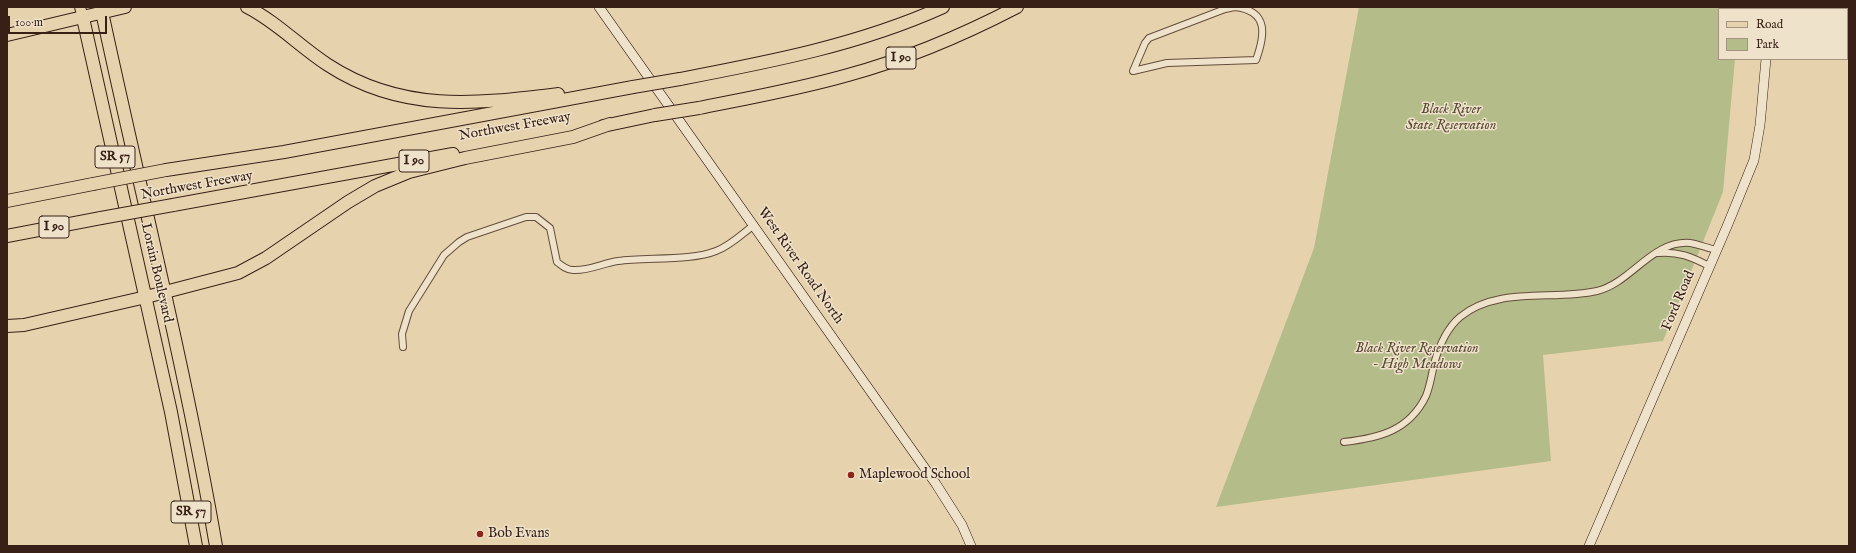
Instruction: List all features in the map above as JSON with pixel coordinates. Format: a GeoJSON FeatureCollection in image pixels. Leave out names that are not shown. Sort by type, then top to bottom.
{"type":"FeatureCollection","features":[{"type":"Feature","properties":{"kind":"highway"},"geometry":{"type":"LineString","coordinates":[[7,35],[82,12],[125,7]]}},
{"type":"Feature","properties":{"kind":"highway"},"geometry":{"type":"LineString","coordinates":[[247,7],[265,17],[309,52],[346,76],[380,90],[415,100],[448,102],[498,100],[632,85]]}},
{"type":"Feature","properties":{"kind":"highway","name":"I 90"},"geometry":{"type":"LineString","coordinates":[[632,85],[726,70],[828,47],[900,25],[943,7]]}},
{"type":"Feature","properties":{"kind":"highway","name":"Northwest Freeway"},"geometry":{"type":"LineString","coordinates":[[7,236],[699,108],[797,88],[886,64],[931,47],[1017,7]]}},
{"type":"Feature","properties":{"kind":"highway","name":"Lorain Boulevard"},"geometry":{"type":"LineString","coordinates":[[101,10],[165,291],[203,473],[216,546]]}},
{"type":"Feature","properties":{"kind":"highway","name":"Lorain Boulevard"},"geometry":{"type":"LineString","coordinates":[[82,12],[173,420],[196,546]]}},
{"type":"Feature","properties":{"kind":"highway","name":"Northwest Freeway"},"geometry":{"type":"LineString","coordinates":[[7,201],[166,170],[284,152],[632,85]]}},
{"type":"Feature","properties":{"kind":"highway"},"geometry":{"type":"LineString","coordinates":[[7,326],[24,325],[146,297],[228,276],[247,269],[348,202],[375,186],[409,172],[465,158],[573,137],[610,124]]}},
{"type":"Feature","properties":{"kind":"street","name":"West River Road North"},"geometry":{"type":"LineString","coordinates":[[599,7],[936,484],[962,525],[971,546]]}},
{"type":"Feature","properties":{"kind":"street"},"geometry":{"type":"LineString","coordinates":[[1235,7],[1245,8],[1251,11],[1262,24],[1263,37],[1256,60],[1150,65],[1133,71],[1145,42],[1156,34],[1225,9],[1235,7]]}},
{"type":"Feature","properties":{"kind":"street","name":"Ford Road"},"geometry":{"type":"LineString","coordinates":[[1588,546],[1754,160],[1760,125],[1766,60]]}},
{"type":"Feature","properties":{"kind":"street"},"geometry":{"type":"LineString","coordinates":[[403,347],[402,334],[409,311],[444,255],[459,242],[484,230],[526,216],[536,216],[550,228],[557,262],[565,268],[572,270],[583,270],[618,261],[712,253],[724,247],[754,225]]}},
{"type":"Feature","properties":{"kind":"street"},"geometry":{"type":"LineString","coordinates":[[1344,442],[1380,437],[1410,419],[1426,396],[1437,353],[1445,334],[1454,322],[1474,307],[1493,300],[1588,292],[1604,289],[1629,274],[1655,254],[1672,246],[1689,243],[1716,250]]}},
{"type":"Feature","properties":{"kind":"street"},"geometry":{"type":"LineString","coordinates":[[1655,254],[1680,253],[1691,256],[1709,266]]}},
{"type":"Feature","properties":{"kind":"green space"},"geometry":{"type":"Polygon","coordinates":[[[1359,7],[1740,7],[1718,8],[1718,60],[1735,60],[1723,192],[1663,341],[1543,355],[1551,461],[1216,507],[1314,248],[1359,7]]]}},
{"type":"Feature","properties":{"kind":"place","name":"Maplewood School"},"geometry":{"type":"Point","coordinates":[851,475]}},
{"type":"Feature","properties":{"kind":"place","name":"Bob Evans"},"geometry":{"type":"Point","coordinates":[480,534]}},
{"type":"Feature","properties":{"kind":"park label","name":"Black River State Reservation"},"geometry":{"type":"Point","coordinates":[1451,118]}},
{"type":"Feature","properties":{"kind":"park label","name":"Black River Reservation - High Meadows"},"geometry":{"type":"Point","coordinates":[1417,358]}}]}
